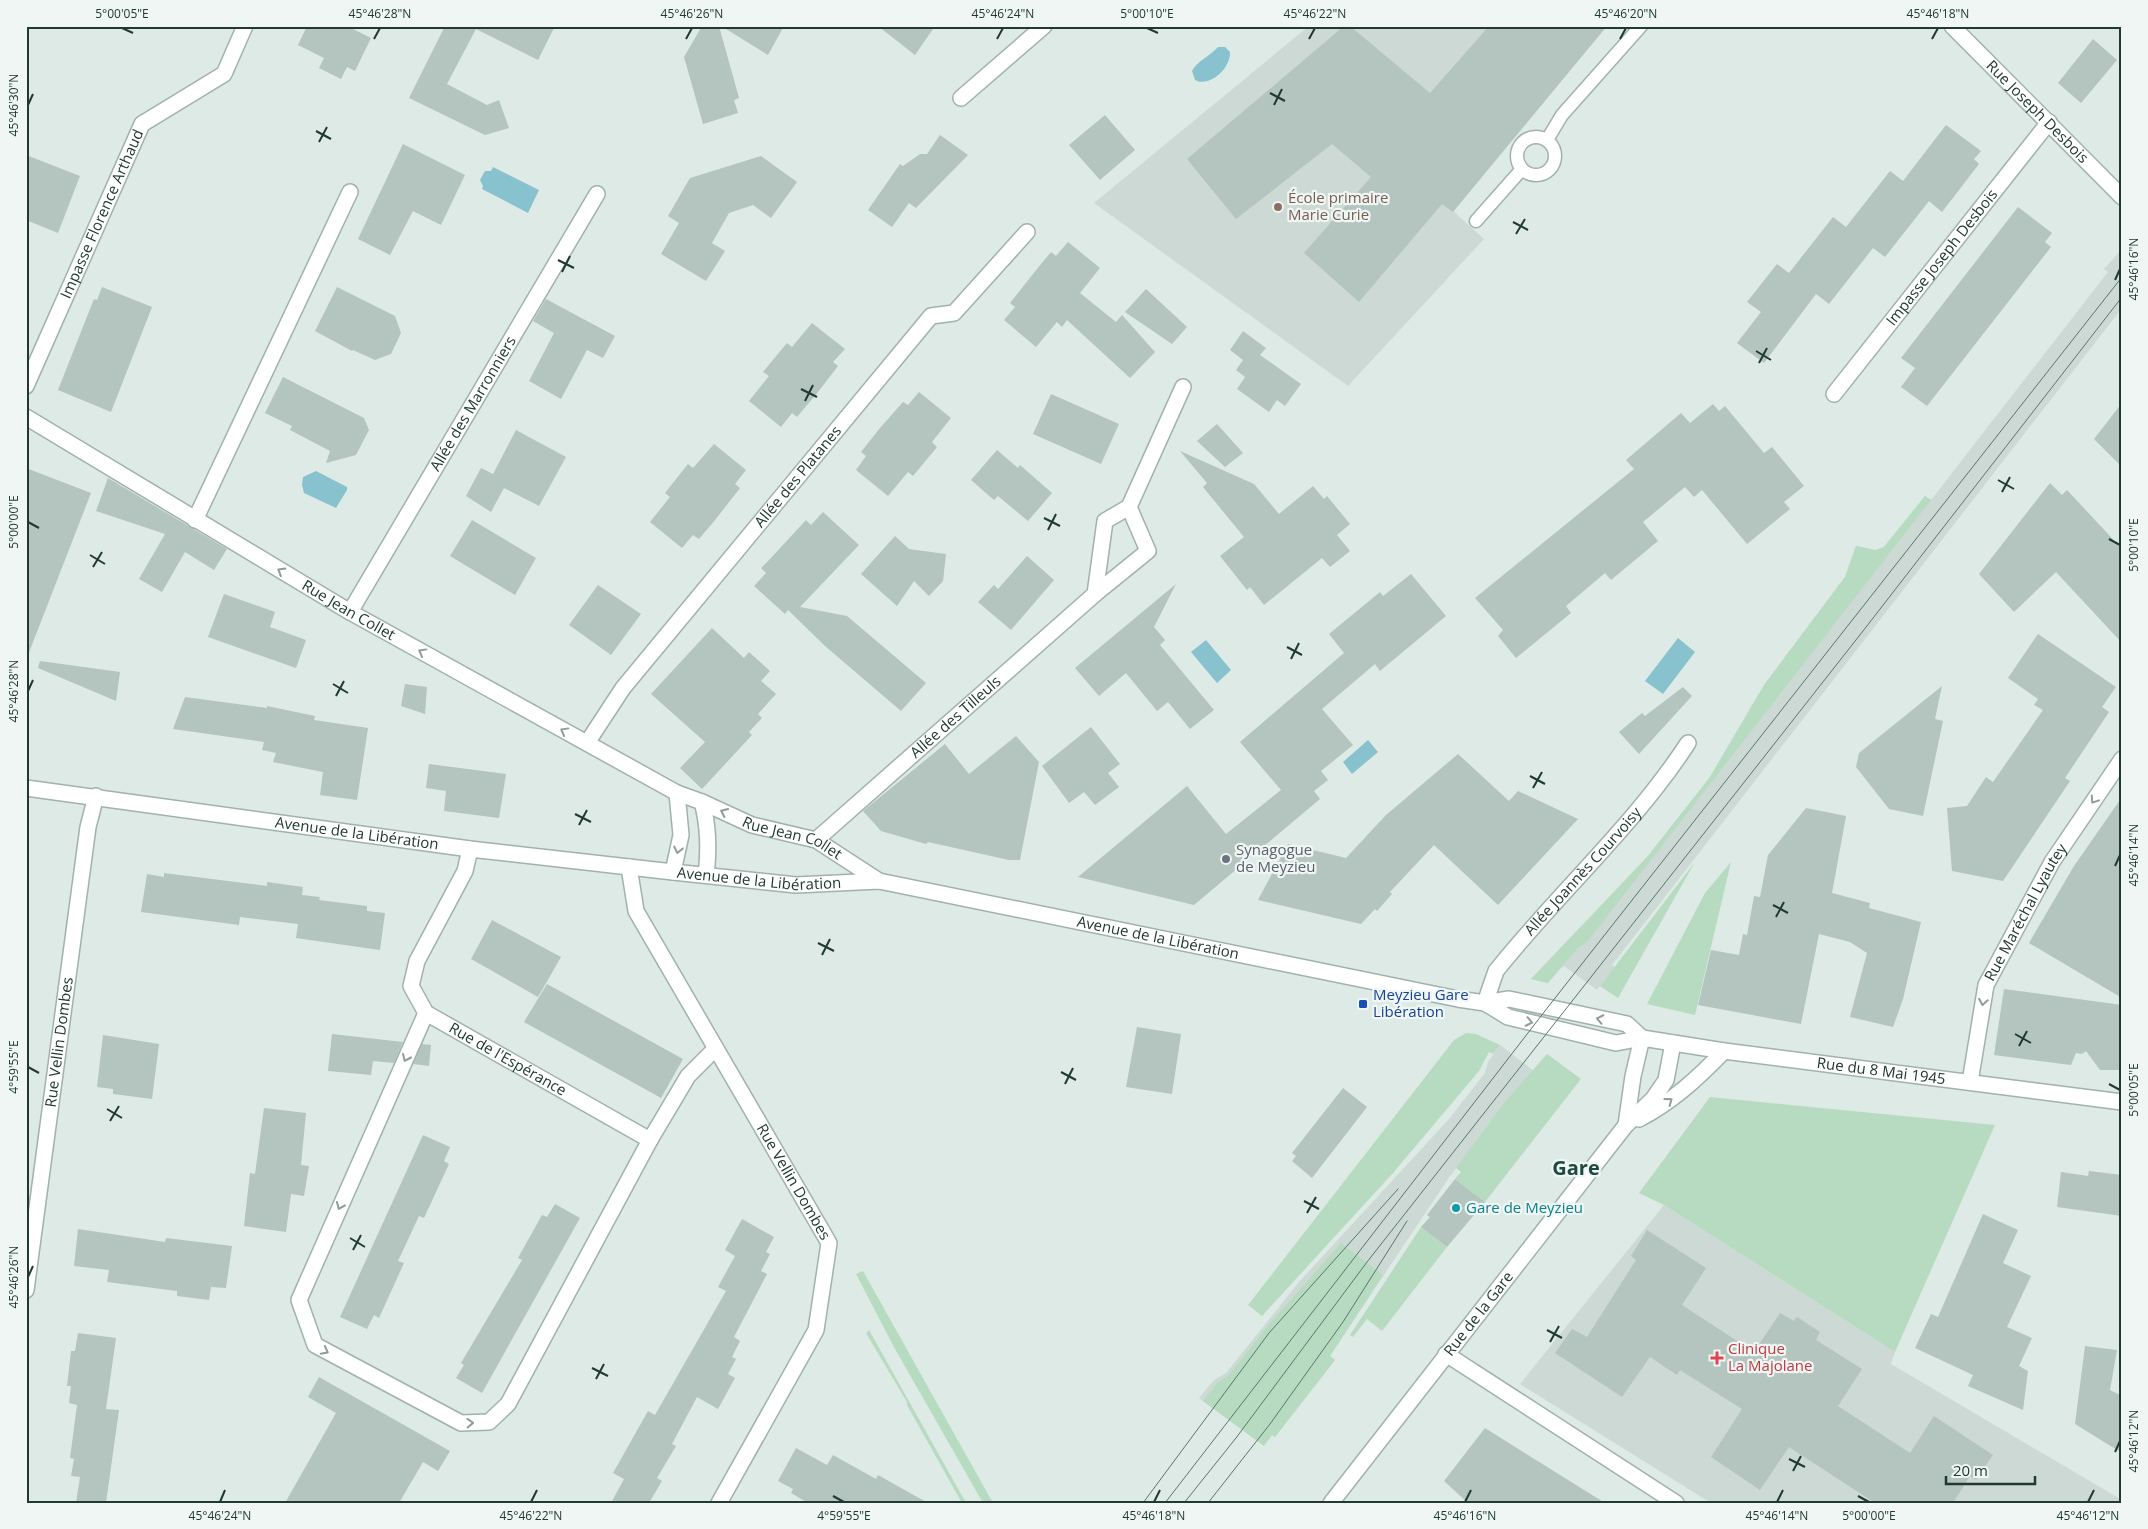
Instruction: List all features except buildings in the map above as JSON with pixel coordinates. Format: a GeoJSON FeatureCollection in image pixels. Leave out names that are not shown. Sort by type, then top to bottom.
{"type":"FeatureCollection","features":[{"type":"Feature","properties":{"kind":"street","name":"Impasse Florence Arthaud"},"geometry":{"type":"LineString","coordinates":[[26,386],[142,124],[224,74],[245,26]]}},
{"type":"Feature","properties":{"kind":"street"},"geometry":{"type":"LineString","coordinates":[[961,98],[1044,26]]}},
{"type":"Feature","properties":{"kind":"street","name":"Rue Joseph Desbois"},"geometry":{"type":"LineString","coordinates":[[1952,26],[2121,195]]}},
{"type":"Feature","properties":{"kind":"street","name":"Impasse Joseph Desbois"},"geometry":{"type":"LineString","coordinates":[[1834,394],[2049,122]]}},
{"type":"Feature","properties":{"kind":"street"},"geometry":{"type":"LineString","coordinates":[[196,520],[350,192]]}},
{"type":"Feature","properties":{"kind":"street","name":"Allée des Marronniers"},"geometry":{"type":"LineString","coordinates":[[350,612],[596,194]]}},
{"type":"Feature","properties":{"kind":"street","name":"Allée des Platanes"},"geometry":{"type":"LineString","coordinates":[[587,743],[623,688],[931,316],[954,313],[1027,232]]}},
{"type":"Feature","properties":{"kind":"street"},"geometry":{"type":"LineString","coordinates":[[1095,594],[1106,521],[1129,507],[1182,387]]}},
{"type":"Feature","properties":{"kind":"street","name":"Rue Jean Collet"},"geometry":{"type":"LineString","coordinates":[[26,417],[350,612],[676,793],[702,802],[752,825],[816,840],[879,881]]}},
{"type":"Feature","properties":{"kind":"street","name":"Allée des Tilleuls"},"geometry":{"type":"LineString","coordinates":[[816,840],[1095,594],[1148,551],[1129,507]]}},
{"type":"Feature","properties":{"kind":"street","name":"Allée Joannès Courvoisy"},"geometry":{"type":"LineString","coordinates":[[1485,1003],[1496,970],[1641,808],[1667,775],[1688,743]]}},
{"type":"Feature","properties":{"kind":"street","name":"Rue Maréchal Lyautey"},"geometry":{"type":"LineString","coordinates":[[1970,1082],[1986,984],[2052,862],[2122,759]]}},
{"type":"Feature","properties":{"kind":"street","name":"Avenue de la Libération"},"geometry":{"type":"LineString","coordinates":[[26,788],[96,796],[470,849],[673,872],[796,885],[879,881],[1485,1003]]}},
{"type":"Feature","properties":{"kind":"street"},"geometry":{"type":"LineString","coordinates":[[673,872],[681,835],[676,793]]}},
{"type":"Feature","properties":{"kind":"street","name":"Rue Vellin Dombes"},"geometry":{"type":"LineString","coordinates":[[26,1290],[88,827],[96,796]]}},
{"type":"Feature","properties":{"kind":"street"},"geometry":{"type":"LineString","coordinates":[[702,802],[709,847],[706,875]]}},
{"type":"Feature","properties":{"kind":"street"},"geometry":{"type":"LineString","coordinates":[[470,849],[465,871],[416,961],[411,986],[426,1013],[299,1300],[314,1345],[461,1423],[489,1422],[508,1404],[650,1140],[688,1076],[715,1049]]}},
{"type":"Feature","properties":{"kind":"street","name":"Rue Vellin Dombes"},"geometry":{"type":"LineString","coordinates":[[629,867],[636,912],[829,1244],[816,1330],[719,1503]]}},
{"type":"Feature","properties":{"kind":"street","name":"Rue du 8 Mai 1945"},"geometry":{"type":"LineString","coordinates":[[1485,1003],[1509,999],[1627,1024],[1642,1038]]}},
{"type":"Feature","properties":{"kind":"street","name":"Rue du 8 Mai 1945"},"geometry":{"type":"LineString","coordinates":[[1485,1003],[1508,1017],[1616,1043],[1642,1038],[1724,1051],[2122,1102]]}},
{"type":"Feature","properties":{"kind":"street","name":"Rue de l'Espérance"},"geometry":{"type":"LineString","coordinates":[[426,1013],[650,1140]]}},
{"type":"Feature","properties":{"kind":"street"},"geometry":{"type":"LineString","coordinates":[[1626,1125],[1633,1076],[1642,1038]]}},
{"type":"Feature","properties":{"kind":"street","name":"Rue de la Gare"},"geometry":{"type":"LineString","coordinates":[[1331,1503],[1626,1125],[1652,1099],[1666,1080],[1673,1043]]}},
{"type":"Feature","properties":{"kind":"street","name":"Rue de la Gare"},"geometry":{"type":"LineString","coordinates":[[1626,1125],[1655,1111],[1682,1092],[1724,1051]]}},
{"type":"Feature","properties":{"kind":"street"},"geometry":{"type":"LineString","coordinates":[[1446,1354],[1676,1503]]}},
{"type":"Feature","properties":{"kind":"lane"},"geometry":{"type":"LineString","coordinates":[[1547,140],[1562,115],[1641,26]]}},
{"type":"Feature","properties":{"kind":"lane"},"geometry":{"type":"LineString","coordinates":[[1535,137],[1547,140],[1554,150],[1555,157],[1550,168],[1533,175],[1522,169],[1517,158],[1517,152],[1524,141],[1535,137]]}},
{"type":"Feature","properties":{"kind":"lane"},"geometry":{"type":"LineString","coordinates":[[1476,222],[1522,169]]}},
{"type":"Feature","properties":{"kind":"shaded area","name":"École primaire Marie Curie"},"geometry":{"type":"Polygon","coordinates":[[[1309,26],[1607,26],[1453,211],[1484,239],[1348,386],[1094,203],[1309,26]]]}},
{"type":"Feature","properties":{"kind":"shaded area"},"geometry":{"type":"Polygon","coordinates":[[[2122,249],[2122,308],[1612,965],[1615,967],[1597,990],[1564,966],[1560,967],[1548,983],[1531,979],[1648,856],[1710,777],[1764,685],[1845,577],[1856,546],[1875,550],[1884,547],[1925,496],[1931,500],[2108,272],[2104,269],[2122,249]]]}},
{"type":"Feature","properties":{"kind":"shaded area"},"geometry":{"type":"Polygon","coordinates":[[[1500,1045],[1534,1071],[1450,1176],[1330,1356],[1335,1360],[1275,1437],[1272,1435],[1264,1446],[1199,1398],[1214,1380],[1226,1373],[1299,1282],[1449,1119],[1485,1073],[1488,1062],[1500,1045]]]}},
{"type":"Feature","properties":{"kind":"shaded area","name":"Clinique La Majolane"},"geometry":{"type":"Polygon","coordinates":[[[1664,1205],[1895,1352],[1891,1364],[2122,1500],[2122,1503],[1711,1503],[1520,1384],[1664,1205]]]}},
{"type":"Feature","properties":{"kind":"green space"},"geometry":{"type":"Polygon","coordinates":[[[1925,496],[1931,500],[1588,941],[1577,949],[1548,983],[1531,979],[1648,856],[1710,777],[1764,685],[1845,577],[1856,546],[1875,550],[1884,547],[1925,496]]]}},
{"type":"Feature","properties":{"kind":"green space"},"geometry":{"type":"Polygon","coordinates":[[[1695,862],[1618,998],[1600,986],[1695,862]]]}},
{"type":"Feature","properties":{"kind":"green space"},"geometry":{"type":"Polygon","coordinates":[[[1731,862],[1695,1015],[1647,1004],[1705,893],[1731,862]]]}},
{"type":"Feature","properties":{"kind":"green space"},"geometry":{"type":"Polygon","coordinates":[[[1466,1033],[1476,1034],[1500,1045],[1493,1054],[1489,1052],[1479,1071],[1393,1173],[1262,1316],[1248,1305],[1454,1040],[1466,1033]]]}},
{"type":"Feature","properties":{"kind":"green space"},"geometry":{"type":"Polygon","coordinates":[[[1547,1054],[1581,1079],[1485,1202],[1455,1179],[1461,1172],[1456,1168],[1504,1103],[1547,1054]]]}},
{"type":"Feature","properties":{"kind":"green space"},"geometry":{"type":"Polygon","coordinates":[[[1710,1097],[1995,1125],[1895,1352],[1664,1205],[1639,1193],[1710,1097]]]}},
{"type":"Feature","properties":{"kind":"green space"},"geometry":{"type":"Polygon","coordinates":[[[1421,1227],[1447,1247],[1382,1331],[1367,1319],[1353,1337],[1350,1335],[1421,1227]]]}},
{"type":"Feature","properties":{"kind":"green space"},"geometry":{"type":"Polygon","coordinates":[[[1341,1243],[1383,1275],[1330,1356],[1335,1360],[1275,1437],[1272,1435],[1264,1446],[1203,1401],[1217,1383],[1228,1376],[1271,1322],[1341,1243]]]}},
{"type":"Feature","properties":{"kind":"green space"},"geometry":{"type":"Polygon","coordinates":[[[863,1271],[993,1503],[983,1503],[895,1349],[856,1274],[863,1271]]]}},
{"type":"Feature","properties":{"kind":"green space"},"geometry":{"type":"Polygon","coordinates":[[[869,1330],[966,1503],[962,1503],[907,1402],[866,1333],[869,1330]]]}},
{"type":"Feature","properties":{"kind":"water"},"geometry":{"type":"Polygon","coordinates":[[[1218,47],[1225,47],[1230,52],[1227,64],[1223,70],[1213,79],[1201,82],[1195,80],[1192,71],[1194,68],[1218,47]]]}},
{"type":"Feature","properties":{"kind":"water"},"geometry":{"type":"Polygon","coordinates":[[[493,167],[539,190],[528,213],[482,189],[483,186],[480,180],[485,171],[491,171],[493,167]]]}},
{"type":"Feature","properties":{"kind":"water"},"geometry":{"type":"Polygon","coordinates":[[[316,471],[347,487],[336,508],[304,493],[303,477],[316,471]]]}},
{"type":"Feature","properties":{"kind":"water"},"geometry":{"type":"Polygon","coordinates":[[[1678,638],[1695,652],[1663,694],[1645,681],[1678,638]]]}},
{"type":"Feature","properties":{"kind":"water"},"geometry":{"type":"Polygon","coordinates":[[[1206,640],[1231,670],[1217,683],[1191,652],[1206,640]]]}},
{"type":"Feature","properties":{"kind":"water"},"geometry":{"type":"Polygon","coordinates":[[[1368,740],[1378,752],[1352,774],[1343,762],[1368,740]]]}},
{"type":"Feature","properties":{"kind":"tram line"},"geometry":{"type":"LineString","coordinates":[[1165,1503],[1548,1007],[2122,277]]}},
{"type":"Feature","properties":{"kind":"tram line"},"geometry":{"type":"LineString","coordinates":[[1184,1503],[1236,1438],[1367,1262],[1863,631],[2122,297]]}},
{"type":"Feature","properties":{"kind":"tram line"},"geometry":{"type":"LineString","coordinates":[[1143,1503],[1269,1333],[1398,1189]]}},
{"type":"Feature","properties":{"kind":"tram line"},"geometry":{"type":"LineString","coordinates":[[1208,1503],[1270,1424],[1343,1322],[1407,1221]]}},
{"type":"Feature","properties":{"kind":"place","name":"École primaire Marie Curie"},"geometry":{"type":"Point","coordinates":[1278,207]}},
{"type":"Feature","properties":{"kind":"place","name":"Synagogue de Meyzieu"},"geometry":{"type":"Point","coordinates":[1226,859]}},
{"type":"Feature","properties":{"kind":"place","name":"Meyzieu Gare Libération"},"geometry":{"type":"Point","coordinates":[1363,1004]}},
{"type":"Feature","properties":{"kind":"place","name":"Gare de Meyzieu"},"geometry":{"type":"Point","coordinates":[1456,1208]}},
{"type":"Feature","properties":{"kind":"place","name":"Clinique La Majolane"},"geometry":{"type":"Point","coordinates":[1717,1358]}},
{"type":"Feature","properties":{"kind":"district","name":"Gare"},"geometry":{"type":"Point","coordinates":[1576,1168]}}]}
